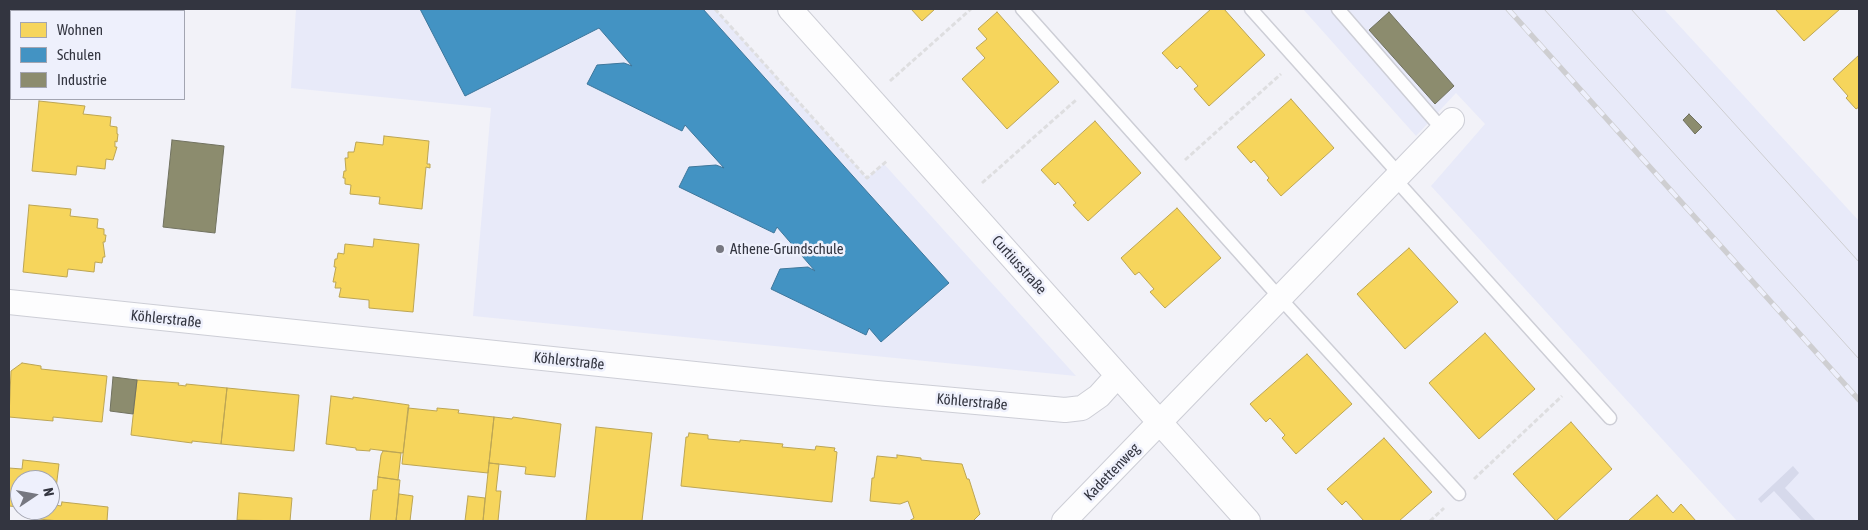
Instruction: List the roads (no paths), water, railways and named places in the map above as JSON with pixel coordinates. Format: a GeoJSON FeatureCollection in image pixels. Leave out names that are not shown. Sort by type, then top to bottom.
{"type":"FeatureCollection","features":[{"type":"Feature","properties":{"kind":"street","name":"Curtiusstraße"},"geometry":{"type":"LineString","coordinates":[[790,9],[1248,521]]}},
{"type":"Feature","properties":{"kind":"street","name":"Kadettenweg"},"geometry":{"type":"LineString","coordinates":[[1064,521],[1448,125]]}},
{"type":"Feature","properties":{"kind":"street","name":"Köhlerstraße"},"geometry":{"type":"LineString","coordinates":[[9,302],[866,392],[1065,410],[1082,408],[1099,396],[1117,376]]}},
{"type":"Feature","properties":{"kind":"lane"},"geometry":{"type":"LineString","coordinates":[[1022,9],[1458,494]]}},
{"type":"Feature","properties":{"kind":"lane"},"geometry":{"type":"LineString","coordinates":[[1251,9],[1610,418]]}},
{"type":"Feature","properties":{"kind":"lane"},"geometry":{"type":"LineString","coordinates":[[1338,9],[1448,125]]}},
{"type":"Feature","properties":{"kind":"tram line"},"geometry":{"type":"LineString","coordinates":[[1544,9],[1859,359]]}},
{"type":"Feature","properties":{"kind":"tram line"},"geometry":{"type":"LineString","coordinates":[[1631,9],[1859,262]]}},
{"type":"Feature","properties":{"kind":"railway"},"geometry":{"type":"LineString","coordinates":[[1508,9],[1859,400]]}},
{"type":"Feature","properties":{"kind":"place","name":"Athene-Grundschule"},"geometry":{"type":"Point","coordinates":[720,249]}}]}
